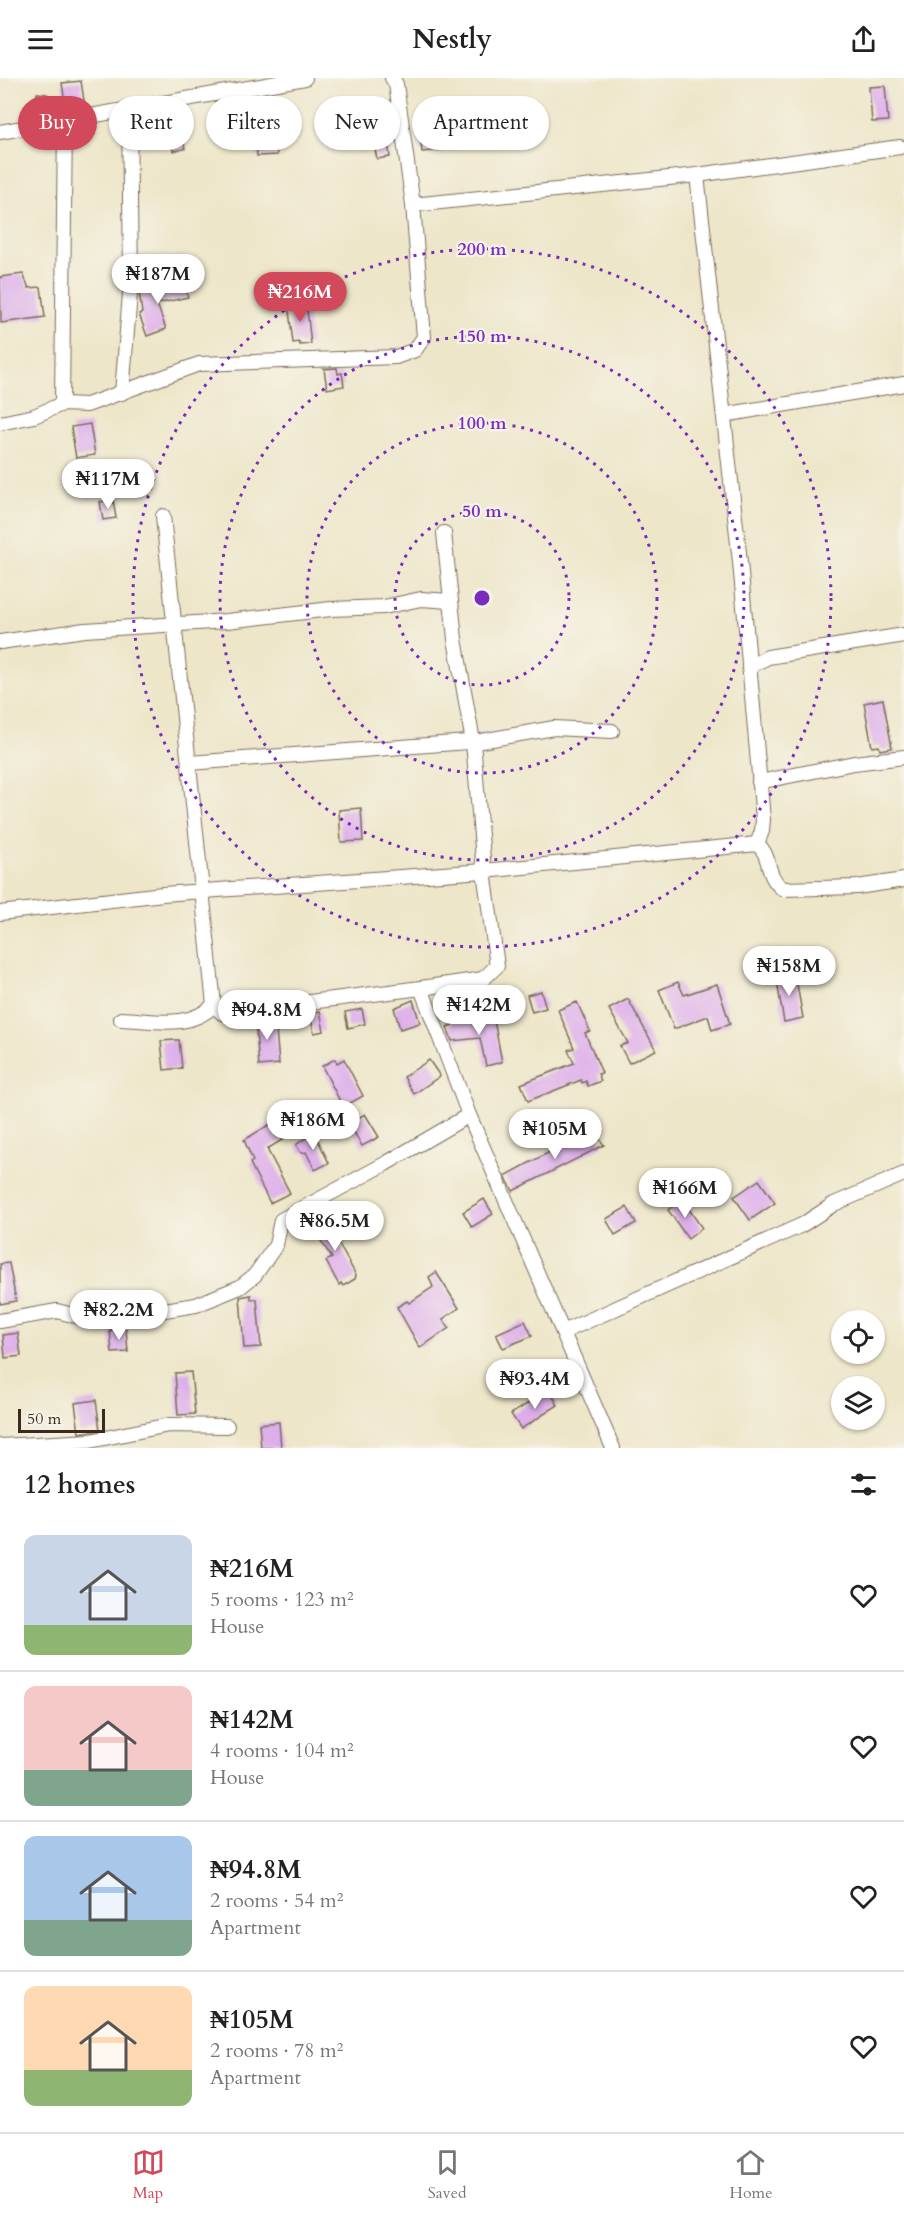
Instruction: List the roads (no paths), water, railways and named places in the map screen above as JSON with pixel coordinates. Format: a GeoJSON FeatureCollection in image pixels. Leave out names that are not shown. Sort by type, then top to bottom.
{"type":"FeatureCollection","features":[{"type":"Feature","properties":{"kind":"street"},"geometry":{"type":"LineString","coordinates":[[194,97],[305,78]]}},
{"type":"Feature","properties":{"kind":"street"},"geometry":{"type":"LineString","coordinates":[[0,423],[34,416],[62,404],[87,405],[199,364],[409,354],[424,337],[413,205],[396,84],[392,78]]}},
{"type":"Feature","properties":{"kind":"street"},"geometry":{"type":"LineString","coordinates":[[0,132],[18,128]]}},
{"type":"Feature","properties":{"kind":"street"},"geometry":{"type":"LineString","coordinates":[[413,205],[698,175],[900,147]]}},
{"type":"Feature","properties":{"kind":"street"},"geometry":{"type":"LineString","coordinates":[[62,404],[65,150]]}},
{"type":"Feature","properties":{"kind":"street"},"geometry":{"type":"LineString","coordinates":[[122,393],[131,281],[129,150]]}},
{"type":"Feature","properties":{"kind":"street"},"geometry":{"type":"LineString","coordinates":[[698,175],[749,667],[762,831],[757,844]]}},
{"type":"Feature","properties":{"kind":"street"},"geometry":{"type":"LineString","coordinates":[[724,415],[904,384]]}},
{"type":"Feature","properties":{"kind":"street"},"geometry":{"type":"LineString","coordinates":[[163,516],[214,1005],[222,1013],[483,979],[497,966],[484,871],[473,742],[450,601],[444,533]]}},
{"type":"Feature","properties":{"kind":"street"},"geometry":{"type":"LineString","coordinates":[[0,642],[85,630],[384,607],[422,600],[450,601]]}},
{"type":"Feature","properties":{"kind":"street"},"geometry":{"type":"LineString","coordinates":[[749,667],[768,657],[904,635]]}},
{"type":"Feature","properties":{"kind":"street"},"geometry":{"type":"LineString","coordinates":[[189,764],[473,742],[554,728],[612,731]]}},
{"type":"Feature","properties":{"kind":"street"},"geometry":{"type":"LineString","coordinates":[[759,782],[854,763],[904,757]]}},
{"type":"Feature","properties":{"kind":"street"},"geometry":{"type":"LineString","coordinates":[[0,913],[204,892],[484,871],[757,844]]}},
{"type":"Feature","properties":{"kind":"street"},"geometry":{"type":"LineString","coordinates":[[757,844],[767,856],[771,877],[783,889],[857,886],[904,880]]}},
{"type":"Feature","properties":{"kind":"street"},"geometry":{"type":"LineString","coordinates":[[421,988],[469,1115],[613,1448]]}},
{"type":"Feature","properties":{"kind":"street"},"geometry":{"type":"LineString","coordinates":[[121,1019],[188,1022],[206,1013],[214,1005]]}},
{"type":"Feature","properties":{"kind":"street"},"geometry":{"type":"LineString","coordinates":[[0,1321],[57,1311],[80,1317],[115,1318],[196,1305],[240,1287],[255,1275],[276,1245],[281,1220],[385,1164],[469,1115]]}},
{"type":"Feature","properties":{"kind":"street"},"geometry":{"type":"LineString","coordinates":[[563,1332],[802,1225],[834,1204],[904,1174]]}},
{"type":"Feature","properties":{"kind":"street"},"geometry":{"type":"LineString","coordinates":[[0,1446],[90,1441],[131,1430],[169,1425],[227,1426]]}}]}
